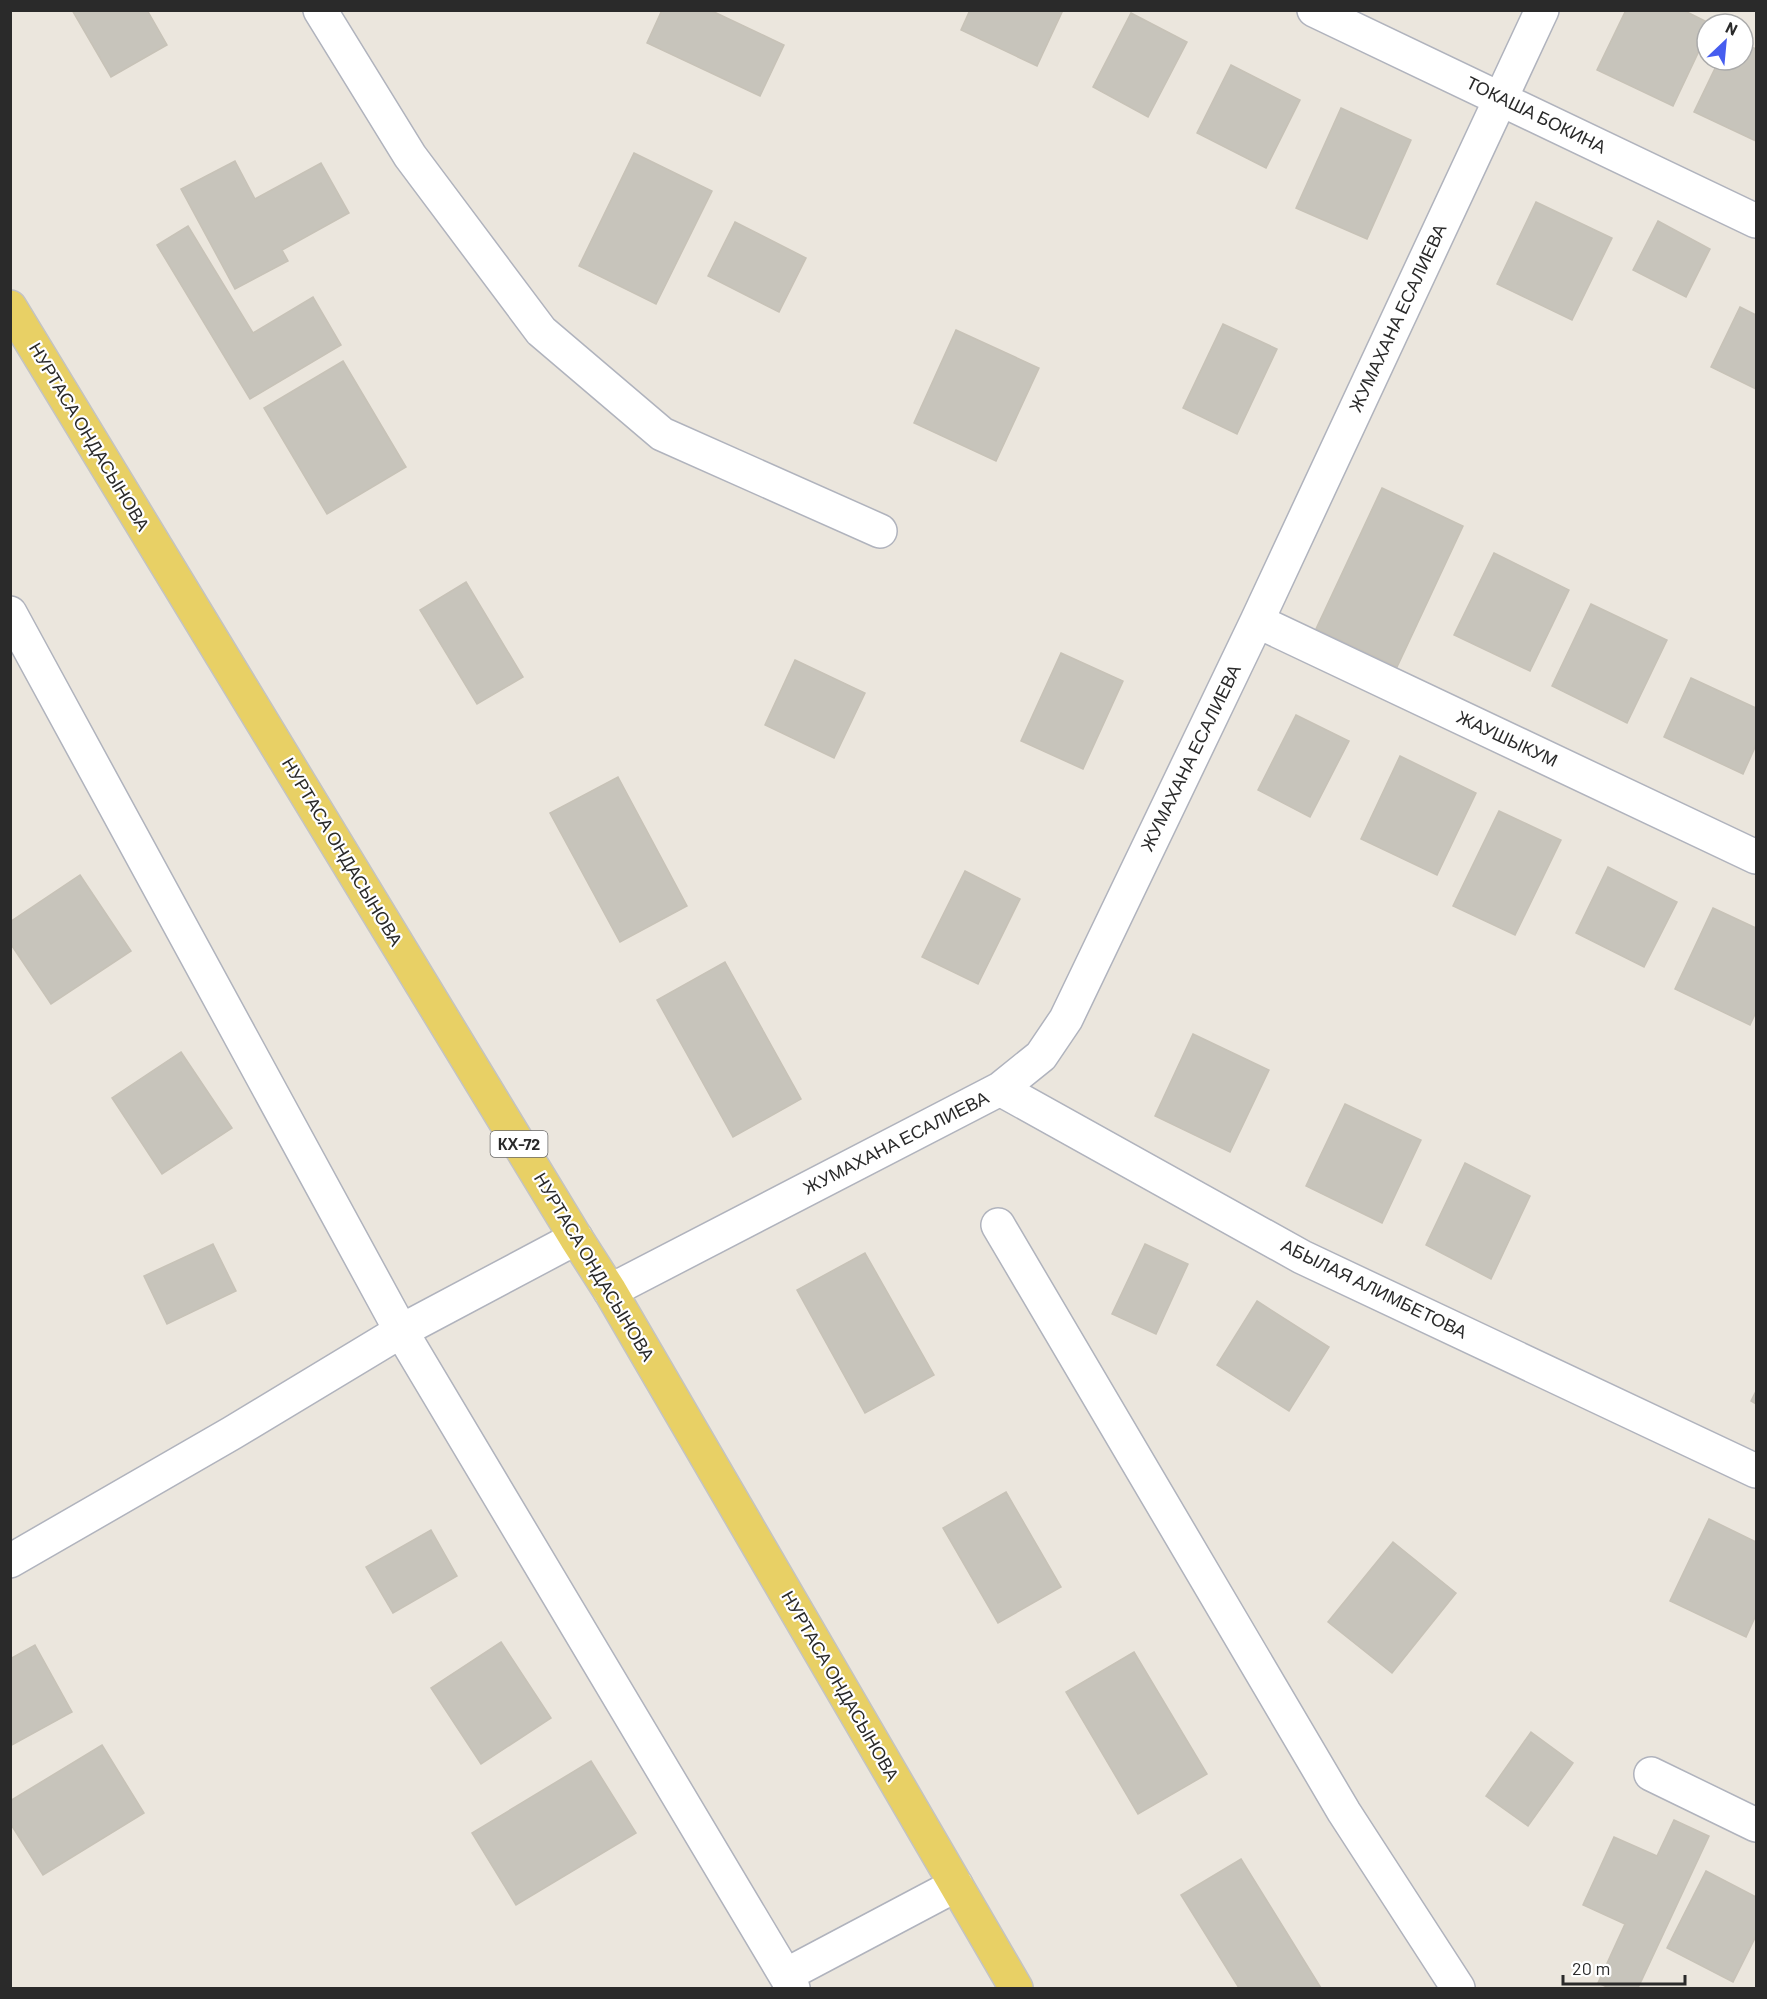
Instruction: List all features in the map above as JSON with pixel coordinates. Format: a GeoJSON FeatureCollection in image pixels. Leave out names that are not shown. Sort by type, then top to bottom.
{"type":"FeatureCollection","features":[{"type":"Feature","properties":{"kind":"main road","name":"НУРТАСА ОНДАСЫНОВА"},"geometry":{"type":"LineString","coordinates":[[10,307],[610,1291],[1016,1989]]}},
{"type":"Feature","properties":{"kind":"street"},"geometry":{"type":"LineString","coordinates":[[320,10],[410,156],[542,331],[662,434],[880,531]]}},
{"type":"Feature","properties":{"kind":"street","name":"ТОКАША БОКИНА"},"geometry":{"type":"LineString","coordinates":[[1314,10],[1756,221]]}},
{"type":"Feature","properties":{"kind":"street","name":"ЖУМАХАНА ЕСАЛИЕВА"},"geometry":{"type":"LineString","coordinates":[[610,1291],[1000,1089],[1041,1056],[1066,1019],[1257,621],[1542,10]]}},
{"type":"Feature","properties":{"kind":"street"},"geometry":{"type":"LineString","coordinates":[[10,613],[401,1331],[790,1982],[956,1885]]}},
{"type":"Feature","properties":{"kind":"street","name":"ЖАУШЫКУМ"},"geometry":{"type":"LineString","coordinates":[[1257,621],[1756,857]]}},
{"type":"Feature","properties":{"kind":"street","name":"АБЫЛАЯ АЛИМБЕТОВА"},"geometry":{"type":"LineString","coordinates":[[1000,1089],[1302,1257],[1756,1471]]}},
{"type":"Feature","properties":{"kind":"street"},"geometry":{"type":"LineString","coordinates":[[998,1225],[1344,1812],[1458,1989]]}},
{"type":"Feature","properties":{"kind":"street"},"geometry":{"type":"LineString","coordinates":[[10,1561],[232,1433],[401,1331],[576,1238]]}},
{"type":"Feature","properties":{"kind":"street"},"geometry":{"type":"LineString","coordinates":[[1650,1774],[1756,1825]]}},
{"type":"Feature","properties":{"kind":"building"},"geometry":{"type":"Polygon","coordinates":[[[72,10],[147,10],[167,45],[111,77],[72,10]]]}},
{"type":"Feature","properties":{"kind":"building"},"geometry":{"type":"Polygon","coordinates":[[[662,10],[710,10],[784,45],[760,96],[647,43],[662,10]]]}},
{"type":"Feature","properties":{"kind":"building"},"geometry":{"type":"Polygon","coordinates":[[[970,10],[1063,10],[1037,66],[961,30],[970,10]]]}},
{"type":"Feature","properties":{"kind":"building"},"geometry":{"type":"Polygon","coordinates":[[[1626,10],[1683,10],[1695,16],[1695,59],[1673,106],[1597,70],[1626,10]]]}},
{"type":"Feature","properties":{"kind":"building"},"geometry":{"type":"Polygon","coordinates":[[[1131,13],[1187,42],[1148,117],[1093,87],[1131,13]]]}},
{"type":"Feature","properties":{"kind":"building"},"geometry":{"type":"Polygon","coordinates":[[[1756,49],[1756,141],[1694,112],[1713,72],[1755,72],[1756,49]]]}},
{"type":"Feature","properties":{"kind":"building"},"geometry":{"type":"Polygon","coordinates":[[[1231,65],[1300,100],[1266,168],[1197,133],[1231,65]]]}},
{"type":"Feature","properties":{"kind":"building"},"geometry":{"type":"Polygon","coordinates":[[[1341,108],[1411,140],[1367,239],[1296,208],[1341,108]]]}},
{"type":"Feature","properties":{"kind":"building"},"geometry":{"type":"Polygon","coordinates":[[[634,153],[712,191],[656,304],[579,266],[634,153]]]}},
{"type":"Feature","properties":{"kind":"building"},"geometry":{"type":"Polygon","coordinates":[[[235,161],[255,199],[321,163],[349,213],[282,250],[288,261],[235,289],[181,189],[235,161]]]}},
{"type":"Feature","properties":{"kind":"building"},"geometry":{"type":"Polygon","coordinates":[[[1536,202],[1612,238],[1572,320],[1497,284],[1536,202]]]}},
{"type":"Feature","properties":{"kind":"building"},"geometry":{"type":"Polygon","coordinates":[[[1658,221],[1710,249],[1686,297],[1633,270],[1658,221]]]}},
{"type":"Feature","properties":{"kind":"building"},"geometry":{"type":"Polygon","coordinates":[[[735,222],[806,258],[779,312],[708,276],[735,222]]]}},
{"type":"Feature","properties":{"kind":"building"},"geometry":{"type":"Polygon","coordinates":[[[188,226],[253,333],[313,297],[341,345],[250,399],[157,245],[188,226]]]}},
{"type":"Feature","properties":{"kind":"building"},"geometry":{"type":"Polygon","coordinates":[[[1740,307],[1756,315],[1756,389],[1711,367],[1740,307]]]}},
{"type":"Feature","properties":{"kind":"building"},"geometry":{"type":"Polygon","coordinates":[[[1223,324],[1277,349],[1237,434],[1183,408],[1223,324]]]}},
{"type":"Feature","properties":{"kind":"building"},"geometry":{"type":"Polygon","coordinates":[[[956,330],[1039,368],[996,461],[914,423],[956,330]]]}},
{"type":"Feature","properties":{"kind":"building"},"geometry":{"type":"Polygon","coordinates":[[[343,361],[406,467],[327,514],[264,408],[343,361]]]}},
{"type":"Feature","properties":{"kind":"building"},"geometry":{"type":"Polygon","coordinates":[[[1382,488],[1463,526],[1397,667],[1316,629],[1382,488]]]}},
{"type":"Feature","properties":{"kind":"building"},"geometry":{"type":"Polygon","coordinates":[[[1494,553],[1569,590],[1530,671],[1454,635],[1494,553]]]}},
{"type":"Feature","properties":{"kind":"building"},"geometry":{"type":"Polygon","coordinates":[[[466,582],[523,677],[477,704],[420,610],[466,582]]]}},
{"type":"Feature","properties":{"kind":"building"},"geometry":{"type":"Polygon","coordinates":[[[1591,604],[1667,640],[1627,723],[1552,686],[1591,604]]]}},
{"type":"Feature","properties":{"kind":"building"},"geometry":{"type":"Polygon","coordinates":[[[1061,653],[1123,681],[1083,769],[1021,741],[1061,653]]]}},
{"type":"Feature","properties":{"kind":"building"},"geometry":{"type":"Polygon","coordinates":[[[795,660],[865,693],[834,758],[765,725],[795,660]]]}},
{"type":"Feature","properties":{"kind":"building"},"geometry":{"type":"Polygon","coordinates":[[[1691,678],[1756,708],[1756,745],[1743,774],[1664,737],[1691,678]]]}},
{"type":"Feature","properties":{"kind":"building"},"geometry":{"type":"Polygon","coordinates":[[[1296,715],[1349,741],[1310,817],[1258,790],[1296,715]]]}},
{"type":"Feature","properties":{"kind":"building"},"geometry":{"type":"Polygon","coordinates":[[[1400,756],[1476,793],[1437,875],[1361,839],[1400,756]]]}},
{"type":"Feature","properties":{"kind":"building"},"geometry":{"type":"Polygon","coordinates":[[[618,777],[687,906],[620,942],[550,813],[618,777]]]}},
{"type":"Feature","properties":{"kind":"building"},"geometry":{"type":"Polygon","coordinates":[[[1499,811],[1561,840],[1515,935],[1453,906],[1499,811]]]}},
{"type":"Feature","properties":{"kind":"building"},"geometry":{"type":"Polygon","coordinates":[[[1608,867],[1677,902],[1644,967],[1576,933],[1608,867]]]}},
{"type":"Feature","properties":{"kind":"building"},"geometry":{"type":"Polygon","coordinates":[[[965,871],[1020,899],[978,984],[922,957],[965,871]]]}},
{"type":"Feature","properties":{"kind":"building"},"geometry":{"type":"Polygon","coordinates":[[[80,875],[131,951],[51,1004],[10,943],[10,922],[80,875]]]}},
{"type":"Feature","properties":{"kind":"building"},"geometry":{"type":"Polygon","coordinates":[[[1713,908],[1756,928],[1756,1012],[1750,1025],[1675,989],[1713,908]]]}},
{"type":"Feature","properties":{"kind":"building"},"geometry":{"type":"Polygon","coordinates":[[[725,962],[801,1099],[733,1137],[657,1000],[725,962]]]}},
{"type":"Feature","properties":{"kind":"building"},"geometry":{"type":"Polygon","coordinates":[[[1193,1034],[1269,1070],[1230,1152],[1155,1116],[1193,1034]]]}},
{"type":"Feature","properties":{"kind":"building"},"geometry":{"type":"Polygon","coordinates":[[[181,1052],[232,1128],[162,1174],[112,1098],[181,1052]]]}},
{"type":"Feature","properties":{"kind":"building"},"geometry":{"type":"Polygon","coordinates":[[[1345,1104],[1421,1140],[1382,1223],[1306,1186],[1345,1104]]]}},
{"type":"Feature","properties":{"kind":"building"},"geometry":{"type":"Polygon","coordinates":[[[1465,1163],[1530,1196],[1491,1279],[1426,1245],[1465,1163]]]}},
{"type":"Feature","properties":{"kind":"building"},"geometry":{"type":"Polygon","coordinates":[[[213,1244],[236,1291],[167,1324],[144,1276],[213,1244]]]}},
{"type":"Feature","properties":{"kind":"building"},"geometry":{"type":"Polygon","coordinates":[[[1145,1244],[1188,1264],[1156,1334],[1112,1314],[1145,1244]]]}},
{"type":"Feature","properties":{"kind":"building"},"geometry":{"type":"Polygon","coordinates":[[[865,1253],[934,1375],[865,1413],[797,1290],[865,1253]]]}},
{"type":"Feature","properties":{"kind":"building"},"geometry":{"type":"Polygon","coordinates":[[[1257,1301],[1329,1347],[1289,1411],[1217,1365],[1257,1301]]]}},
{"type":"Feature","properties":{"kind":"building"},"geometry":{"type":"Polygon","coordinates":[[[1756,1391],[1756,1404],[1751,1401],[1756,1391]]]}},
{"type":"Feature","properties":{"kind":"building"},"geometry":{"type":"Polygon","coordinates":[[[1006,1492],[1061,1587],[998,1623],[943,1528],[1006,1492]]]}},
{"type":"Feature","properties":{"kind":"building"},"geometry":{"type":"Polygon","coordinates":[[[1709,1519],[1756,1542],[1756,1615],[1746,1637],[1670,1601],[1709,1519]]]}},
{"type":"Feature","properties":{"kind":"building"},"geometry":{"type":"Polygon","coordinates":[[[431,1530],[457,1576],[393,1613],[366,1567],[431,1530]]]}},
{"type":"Feature","properties":{"kind":"building"},"geometry":{"type":"Polygon","coordinates":[[[1393,1542],[1456,1593],[1392,1673],[1328,1622],[1393,1542]]]}},
{"type":"Feature","properties":{"kind":"building"},"geometry":{"type":"Polygon","coordinates":[[[501,1642],[551,1718],[481,1764],[431,1688],[501,1642]]]}},
{"type":"Feature","properties":{"kind":"building"},"geometry":{"type":"Polygon","coordinates":[[[35,1645],[72,1712],[10,1746],[10,1659],[35,1645]]]}},
{"type":"Feature","properties":{"kind":"building"},"geometry":{"type":"Polygon","coordinates":[[[1134,1652],[1207,1774],[1138,1814],[1066,1692],[1134,1652]]]}},
{"type":"Feature","properties":{"kind":"building"},"geometry":{"type":"Polygon","coordinates":[[[1531,1732],[1573,1763],[1528,1826],[1486,1796],[1531,1732]]]}},
{"type":"Feature","properties":{"kind":"building"},"geometry":{"type":"Polygon","coordinates":[[[102,1745],[144,1813],[43,1875],[10,1823],[10,1801],[102,1745]]]}},
{"type":"Feature","properties":{"kind":"building"},"geometry":{"type":"Polygon","coordinates":[[[591,1761],[636,1833],[516,1905],[472,1833],[591,1761]]]}},
{"type":"Feature","properties":{"kind":"building"},"geometry":{"type":"Polygon","coordinates":[[[1674,1820],[1709,1836],[1638,1988],[1609,1988],[1598,1983],[1625,1924],[1583,1905],[1614,1837],[1657,1856],[1674,1820]]]}},
{"type":"Feature","properties":{"kind":"building"},"geometry":{"type":"Polygon","coordinates":[[[1241,1859],[1321,1988],[1239,1988],[1181,1895],[1241,1859]]]}},
{"type":"Feature","properties":{"kind":"building"},"geometry":{"type":"Polygon","coordinates":[[[1706,1871],[1756,1897],[1756,1936],[1733,1982],[1667,1948],[1706,1871]]]}}]}
